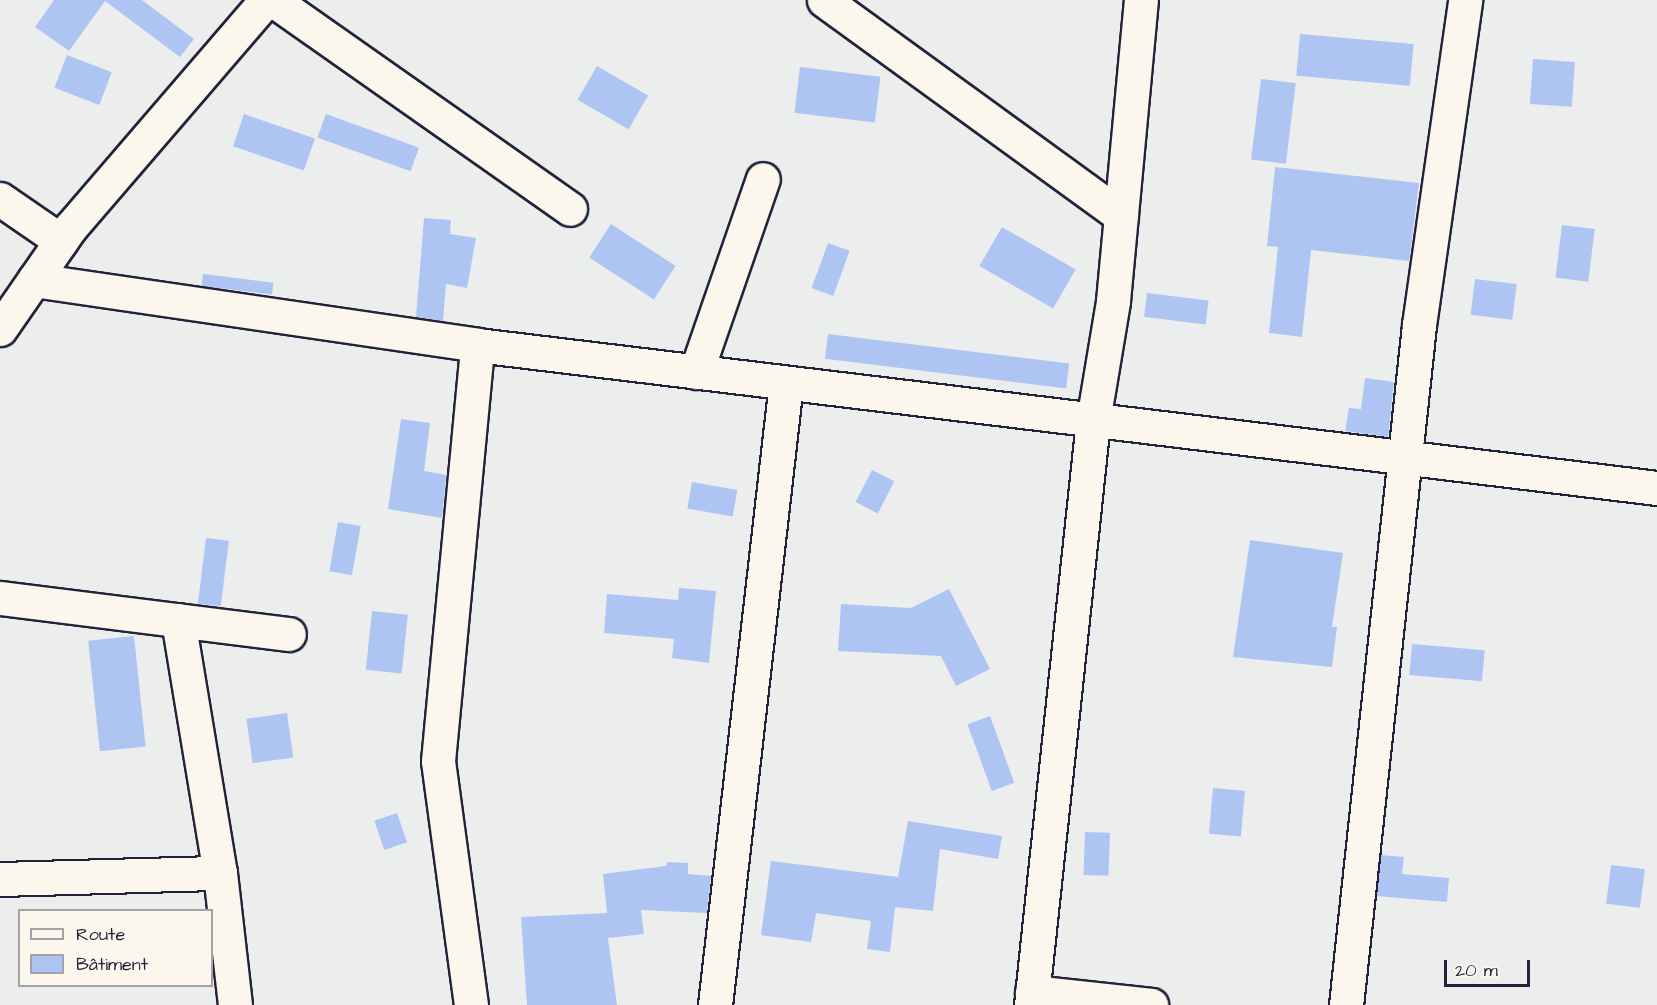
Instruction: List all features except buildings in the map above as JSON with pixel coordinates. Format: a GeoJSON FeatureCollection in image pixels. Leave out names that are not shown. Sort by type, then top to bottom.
{"type":"FeatureCollection","features":[{"type":"Feature","properties":{"kind":"street"},"geometry":{"type":"LineString","coordinates":[[0,329],[61,242],[266,0]]}},
{"type":"Feature","properties":{"kind":"street"},"geometry":{"type":"LineString","coordinates":[[273,0],[570,209]]}},
{"type":"Feature","properties":{"kind":"street"},"geometry":{"type":"LineString","coordinates":[[1141,0],[1121,216],[1093,421],[1031,998],[1151,1005]]}},
{"type":"Feature","properties":{"kind":"street"},"geometry":{"type":"LineString","coordinates":[[1346,1005],[1419,325],[1465,0]]}},
{"type":"Feature","properties":{"kind":"street"},"geometry":{"type":"LineString","coordinates":[[840,5],[1121,216]]}},
{"type":"Feature","properties":{"kind":"street"},"geometry":{"type":"LineString","coordinates":[[696,372],[763,179]]}},
{"type":"Feature","properties":{"kind":"street"},"geometry":{"type":"LineString","coordinates":[[0,199],[61,242]]}},
{"type":"Feature","properties":{"kind":"street"},"geometry":{"type":"LineString","coordinates":[[34,280],[477,345],[1657,488]]}},
{"type":"Feature","properties":{"kind":"street"},"geometry":{"type":"LineString","coordinates":[[471,1005],[438,761],[477,345]]}},
{"type":"Feature","properties":{"kind":"street"},"geometry":{"type":"LineString","coordinates":[[716,1005],[786,383]]}},
{"type":"Feature","properties":{"kind":"street"},"geometry":{"type":"LineString","coordinates":[[0,598],[289,634]]}},
{"type":"Feature","properties":{"kind":"street"},"geometry":{"type":"LineString","coordinates":[[178,620],[220,873],[235,1005]]}},
{"type":"Feature","properties":{"kind":"street"},"geometry":{"type":"LineString","coordinates":[[0,879],[220,873]]}}]}
